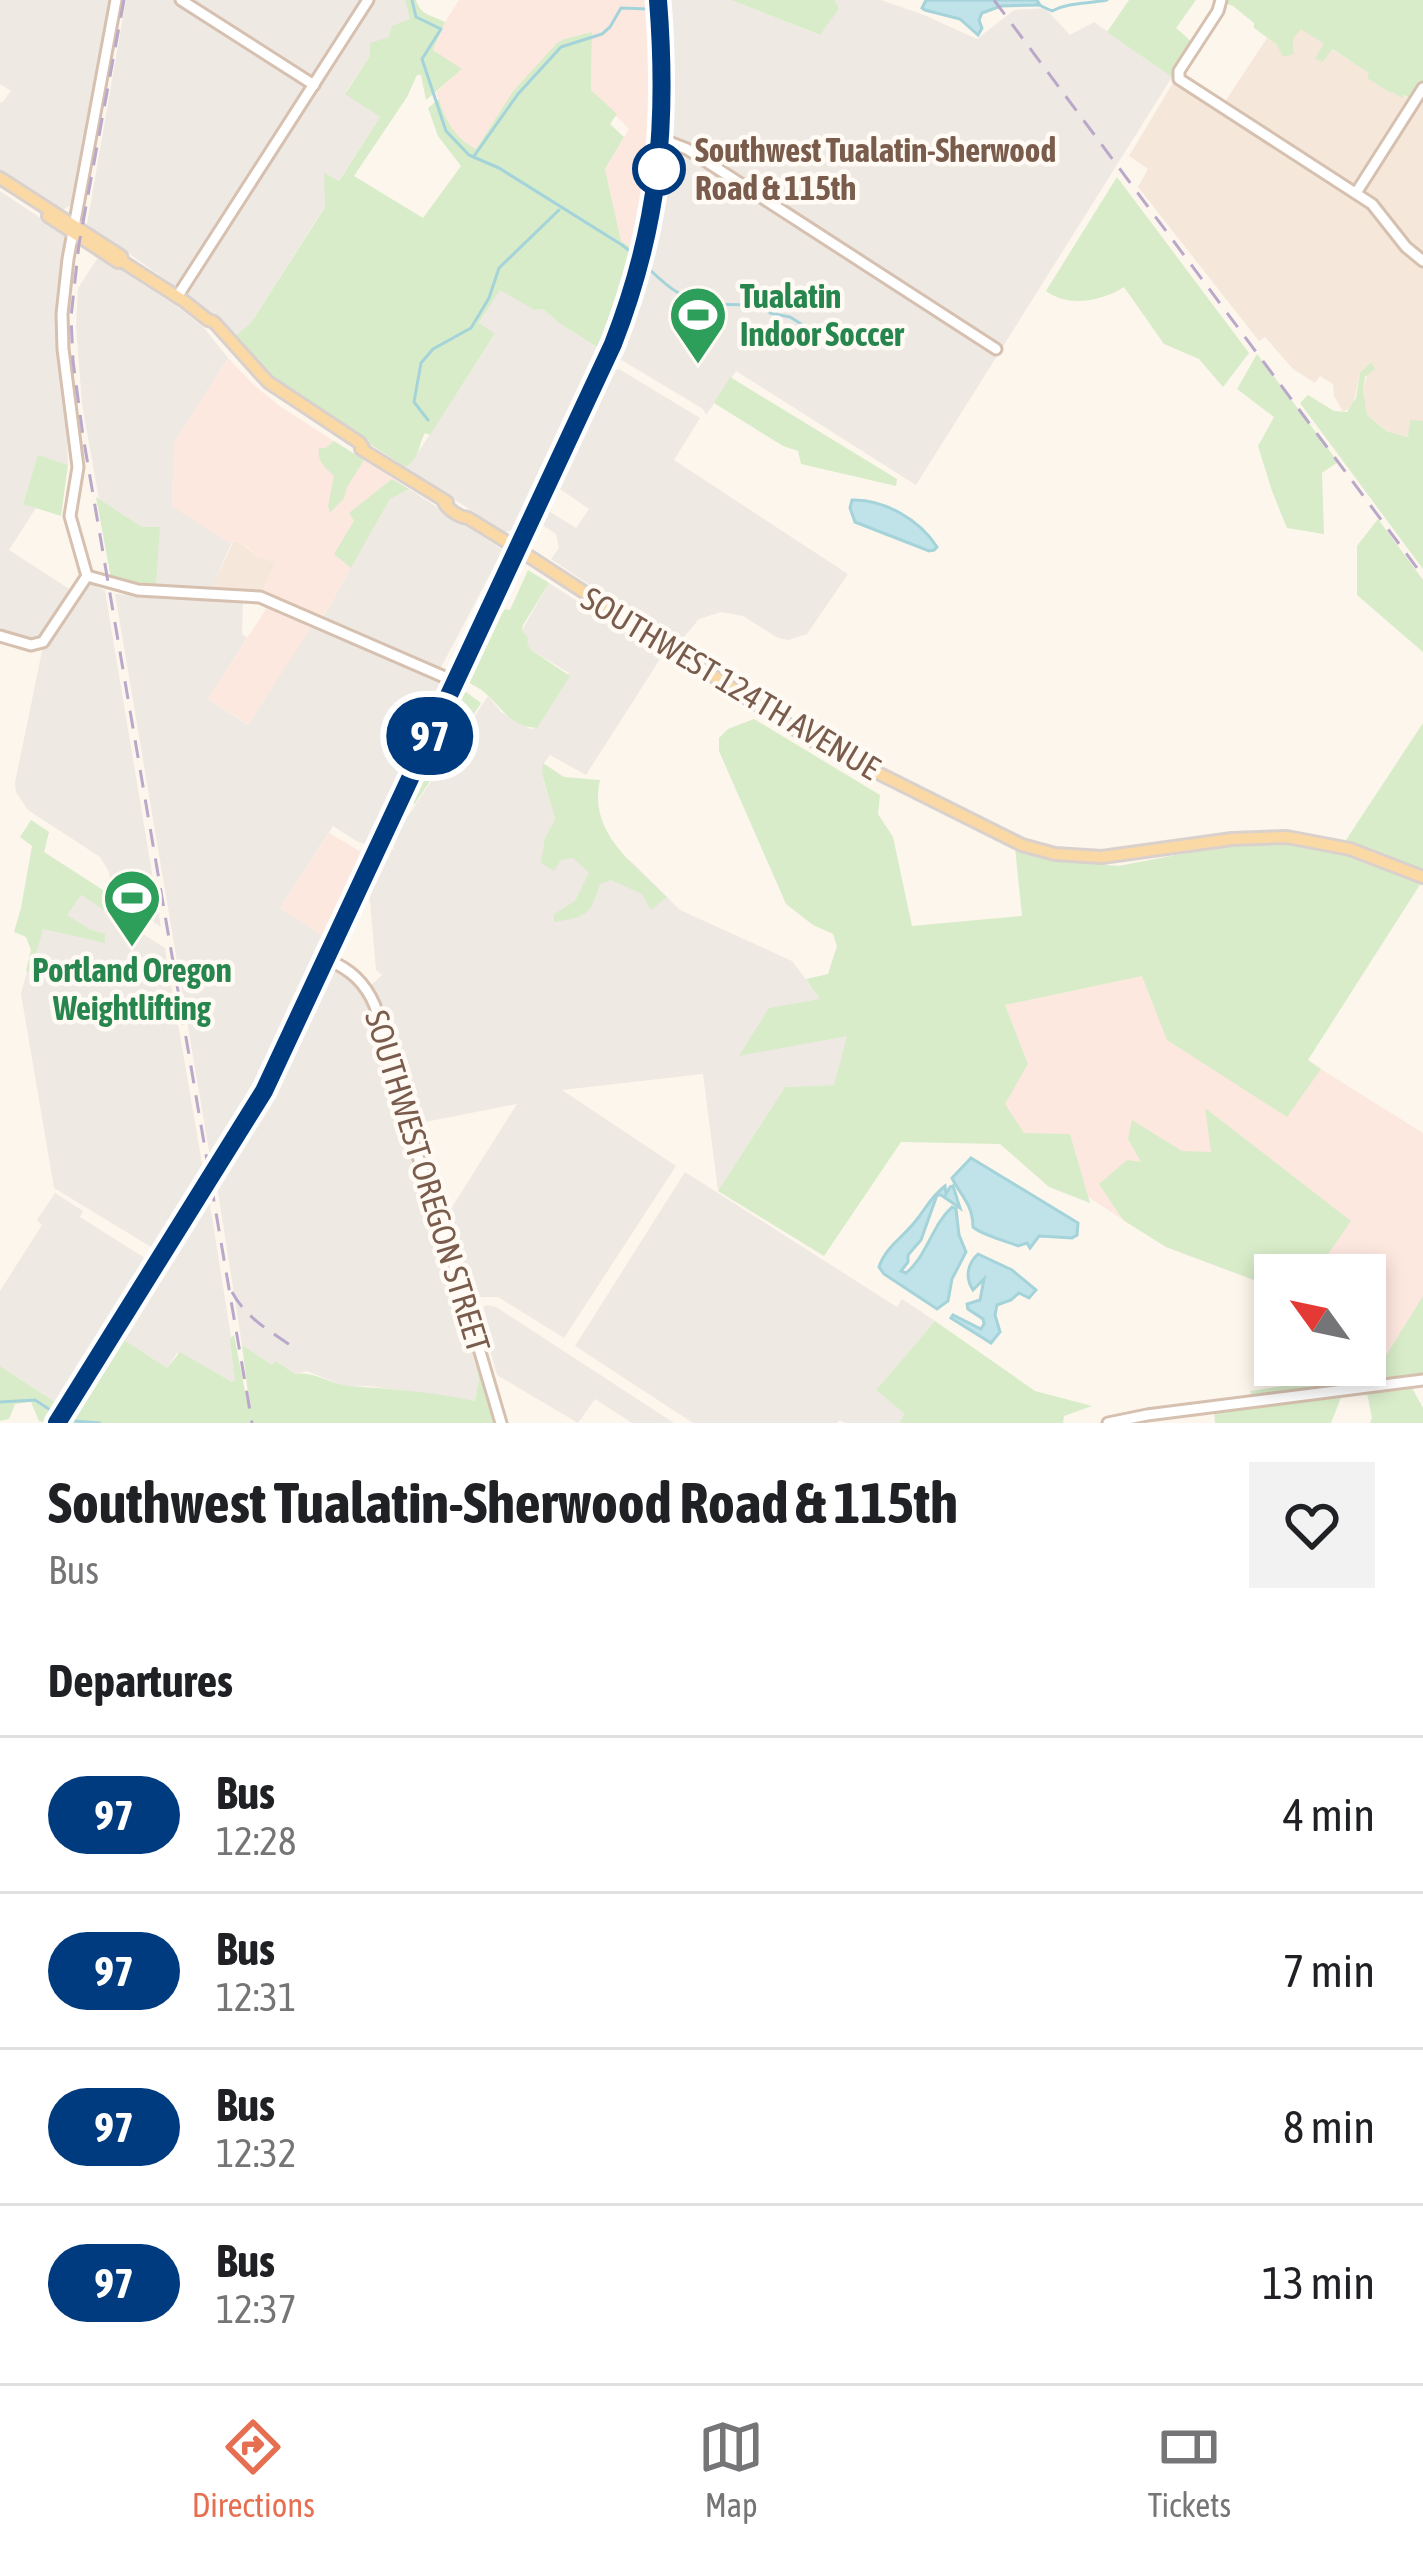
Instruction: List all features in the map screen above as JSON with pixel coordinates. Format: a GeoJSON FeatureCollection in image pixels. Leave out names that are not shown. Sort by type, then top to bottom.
{"type":"FeatureCollection","features":[{"type":"Feature","properties":{"kind":"highway"},"geometry":{"type":"LineString","coordinates":[[58,1423],[245,1125],[302,1016],[607,358],[629,301],[653,207],[662,142],[658,0]]}},
{"type":"Feature","properties":{"kind":"main road","name":"SOUTHWEST 124TH AVENUE"},"geometry":{"type":"LineString","coordinates":[[0,181],[121,256],[123,262]]}},
{"type":"Feature","properties":{"kind":"main road","name":"SOUTHWEST 124TH AVENUE"},"geometry":{"type":"LineString","coordinates":[[0,181],[58,215],[87,243],[208,320],[264,387],[353,446],[465,513],[812,740],[1022,845],[1093,858],[1232,839],[1287,837],[1350,849],[1423,877]]}},
{"type":"Feature","properties":{"kind":"main road"},"geometry":{"type":"LineString","coordinates":[[58,215],[78,206]]}},
{"type":"Feature","properties":{"kind":"main road"},"geometry":{"type":"LineString","coordinates":[[69,249],[87,243]]}},
{"type":"Feature","properties":{"kind":"street"},"geometry":{"type":"LineString","coordinates":[[0,636],[32,645],[43,642],[87,576],[70,516],[78,467],[62,338],[64,291],[116,0]]}},
{"type":"Feature","properties":{"kind":"street"},"geometry":{"type":"LineString","coordinates":[[181,0],[314,85]]}},
{"type":"Feature","properties":{"kind":"street"},"geometry":{"type":"LineString","coordinates":[[177,297],[368,0]]}},
{"type":"Feature","properties":{"kind":"street"},"geometry":{"type":"LineString","coordinates":[[1221,0],[1178,71],[1179,80],[1356,193],[1423,261]]}},
{"type":"Feature","properties":{"kind":"street"},"geometry":{"type":"LineString","coordinates":[[1356,193],[1423,88]]}},
{"type":"Feature","properties":{"kind":"street"},"geometry":{"type":"LineString","coordinates":[[662,142],[680,145],[714,166],[996,349]]}},
{"type":"Feature","properties":{"kind":"street"},"geometry":{"type":"LineString","coordinates":[[87,576],[138,590],[260,597],[456,682]]}},
{"type":"Feature","properties":{"kind":"street","name":"SOUTHWEST OREGON STREET"},"geometry":{"type":"LineString","coordinates":[[326,959],[355,975],[375,1006],[501,1423]]}},
{"type":"Feature","properties":{"kind":"street"},"geometry":{"type":"LineString","coordinates":[[1108,1423],[1423,1380]]}},
{"type":"Feature","properties":{"kind":"shaded area"},"geometry":{"type":"Polygon","coordinates":[[[0,0],[110,0],[73,204],[64,209],[57,210],[0,172],[0,102],[11,91],[0,84],[0,0]]]}},
{"type":"Feature","properties":{"kind":"shaded area"},"geometry":{"type":"Polygon","coordinates":[[[126,0],[405,0],[411,19],[370,56],[345,93],[380,117],[338,182],[325,174],[325,206],[251,323],[235,336],[87,224],[126,0]]]}},
{"type":"Feature","properties":{"kind":"shaded area"},"geometry":{"type":"Polygon","coordinates":[[[459,0],[654,0],[658,42],[654,174],[638,252],[621,241],[605,169],[629,129],[591,90],[592,33],[557,43],[513,91],[473,149],[447,123],[436,92],[461,70],[433,50],[459,0]]]}},
{"type":"Feature","properties":{"kind":"shaded area"},"geometry":{"type":"Polygon","coordinates":[[[667,0],[731,0],[819,35],[839,9],[835,0],[881,0],[977,39],[1014,10],[1045,8],[1070,35],[1094,22],[1172,77],[916,485],[736,371],[706,415],[613,355],[667,154],[667,0]]]}},
{"type":"Feature","properties":{"kind":"shaded area"},"geometry":{"type":"Polygon","coordinates":[[[1301,28],[1324,44],[1323,62],[1331,49],[1370,73],[1367,77],[1412,100],[1355,188],[1222,106],[1267,38],[1284,57],[1294,53],[1293,39],[1301,28]]]}},
{"type":"Feature","properties":{"kind":"shaded area"},"geometry":{"type":"Polygon","coordinates":[[[1174,81],[1369,207],[1423,267],[1423,421],[1410,421],[1409,437],[1386,431],[1367,415],[1363,389],[1371,362],[1360,373],[1353,406],[1343,412],[1333,384],[1320,376],[1315,383],[1293,369],[1265,337],[1259,341],[1138,187],[1148,169],[1129,156],[1174,81]]]}},
{"type":"Feature","properties":{"kind":"shaded area"},"geometry":{"type":"Polygon","coordinates":[[[1423,94],[1423,256],[1362,192],[1423,94]]]}},
{"type":"Feature","properties":{"kind":"shaded area"},"geometry":{"type":"Polygon","coordinates":[[[0,191],[65,238],[58,329],[68,465],[38,456],[23,503],[36,508],[9,550],[71,590],[34,639],[0,629],[0,191]]]}},
{"type":"Feature","properties":{"kind":"shaded area"},"geometry":{"type":"Polygon","coordinates":[[[99,256],[182,310],[228,358],[174,442],[172,506],[231,544],[212,588],[156,585],[159,528],[142,527],[99,499],[82,404],[76,326],[78,288],[99,256]]]}},
{"type":"Feature","properties":{"kind":"shaded area"},"geometry":{"type":"Polygon","coordinates":[[[500,289],[534,310],[543,309],[602,350],[514,530],[504,532],[405,467],[495,335],[479,324],[500,289]]]}},
{"type":"Feature","properties":{"kind":"shaded area"},"geometry":{"type":"Polygon","coordinates":[[[228,358],[281,407],[409,489],[390,499],[323,618],[261,595],[275,563],[260,559],[234,540],[231,544],[172,506],[174,442],[228,358]]]}},
{"type":"Feature","properties":{"kind":"shaded area"},"geometry":{"type":"Polygon","coordinates":[[[619,369],[700,418],[674,460],[848,574],[807,634],[778,638],[743,616],[721,612],[699,619],[675,643],[551,559],[559,548],[556,534],[541,524],[547,510],[576,528],[589,509],[557,487],[612,371],[619,369]]]}},
{"type":"Feature","properties":{"kind":"shaded area"},"geometry":{"type":"Polygon","coordinates":[[[409,489],[503,550],[440,669],[323,618],[390,499],[409,489]]]}},
{"type":"Feature","properties":{"kind":"shaded area"},"geometry":{"type":"Polygon","coordinates":[[[234,540],[275,563],[261,595],[213,591],[234,540]]]}},
{"type":"Feature","properties":{"kind":"shaded area"},"geometry":{"type":"Polygon","coordinates":[[[87,581],[105,591],[161,927],[112,895],[109,872],[100,857],[28,810],[16,792],[42,651],[87,581]]]}},
{"type":"Feature","properties":{"kind":"shaded area"},"geometry":{"type":"Polygon","coordinates":[[[549,583],[662,656],[586,775],[550,755],[544,763],[542,775],[555,819],[545,838],[569,819],[632,862],[680,910],[792,961],[848,1035],[834,1085],[785,1087],[718,1191],[703,1074],[562,1090],[676,1166],[564,1338],[498,1297],[471,1294],[447,1215],[517,1104],[415,1124],[393,1037],[389,1038],[371,985],[382,975],[376,970],[369,891],[388,847],[394,850],[392,840],[488,696],[501,712],[536,728],[569,673],[531,650],[522,630],[549,583]]]}},
{"type":"Feature","properties":{"kind":"shaded area"},"geometry":{"type":"Polygon","coordinates":[[[115,594],[243,601],[242,634],[247,638],[208,699],[248,725],[312,626],[442,682],[374,842],[358,842],[333,826],[280,908],[327,939],[255,1097],[219,1155],[210,1157],[115,594]]]}},
{"type":"Feature","properties":{"kind":"shaded area"},"geometry":{"type":"Polygon","coordinates":[[[268,606],[312,626],[249,725],[208,699],[268,606]]]}},
{"type":"Feature","properties":{"kind":"shaded area"},"geometry":{"type":"Polygon","coordinates":[[[329,833],[365,854],[366,860],[327,939],[280,908],[329,833]]]}},
{"type":"Feature","properties":{"kind":"shaded area"},"geometry":{"type":"Polygon","coordinates":[[[52,877],[165,948],[204,1175],[156,1250],[54,1188],[21,994],[52,877]]]}},
{"type":"Feature","properties":{"kind":"shaded area"},"geometry":{"type":"Polygon","coordinates":[[[1174,969],[1423,1133],[1423,1373],[1386,1378],[1386,1254],[1254,1254],[1254,1280],[1166,1247],[1088,1197],[1070,1135],[1024,1133],[1004,1104],[1028,1064],[1005,1005],[1174,969]]]}},
{"type":"Feature","properties":{"kind":"shaded area"},"geometry":{"type":"Polygon","coordinates":[[[335,971],[355,985],[369,1009],[469,1338],[479,1379],[475,1401],[344,1386],[307,1371],[295,1374],[277,1362],[272,1366],[242,1345],[217,1186],[279,1082],[335,971]]]}},
{"type":"Feature","properties":{"kind":"shaded area"},"geometry":{"type":"Polygon","coordinates":[[[685,1172],[897,1307],[902,1299],[935,1321],[876,1390],[906,1414],[899,1423],[693,1423],[575,1346],[685,1172]]]}},
{"type":"Feature","properties":{"kind":"shaded area"},"geometry":{"type":"Polygon","coordinates":[[[55,1193],[83,1211],[80,1217],[148,1260],[58,1404],[0,1366],[0,1291],[42,1225],[37,1220],[55,1193]]]}},
{"type":"Feature","properties":{"kind":"shaded area"},"geometry":{"type":"Polygon","coordinates":[[[209,1199],[231,1336],[232,1382],[177,1353],[167,1368],[120,1337],[209,1199]]]}},
{"type":"Feature","properties":{"kind":"shaded area"},"geometry":{"type":"Polygon","coordinates":[[[487,1305],[674,1423],[632,1423],[595,1399],[578,1423],[497,1375],[479,1310],[487,1305]]]}},
{"type":"Feature","properties":{"kind":"green space"},"geometry":{"type":"Polygon","coordinates":[[[405,0],[416,0],[424,12],[445,22],[433,50],[462,69],[426,100],[421,75],[417,75],[354,176],[423,218],[461,166],[438,136],[428,108],[439,99],[452,128],[476,149],[513,91],[557,43],[592,32],[591,90],[617,114],[610,124],[624,137],[605,169],[621,241],[638,252],[602,350],[543,309],[534,310],[500,290],[479,323],[495,334],[405,467],[264,375],[235,336],[251,323],[325,207],[324,173],[339,181],[380,117],[345,94],[370,56],[370,43],[389,37],[392,26],[410,19],[405,0]]]}},
{"type":"Feature","properties":{"kind":"green space"},"geometry":{"type":"Polygon","coordinates":[[[731,0],[835,0],[839,9],[820,35],[731,0]]]}},
{"type":"Feature","properties":{"kind":"green space"},"geometry":{"type":"Polygon","coordinates":[[[1129,0],[1196,0],[1176,28],[1193,43],[1172,77],[1107,32],[1129,0]]]}},
{"type":"Feature","properties":{"kind":"green space"},"geometry":{"type":"Polygon","coordinates":[[[1223,0],[1423,0],[1423,83],[1412,100],[1402,98],[1367,78],[1369,73],[1332,49],[1323,62],[1315,58],[1324,44],[1301,29],[1293,39],[1294,54],[1283,57],[1254,23],[1223,0]]]}},
{"type":"Feature","properties":{"kind":"green space"},"geometry":{"type":"Polygon","coordinates":[[[1117,177],[1249,353],[1223,387],[1199,359],[1164,344],[1124,287],[1085,301],[1065,300],[1046,291],[1117,177]]]}},
{"type":"Feature","properties":{"kind":"green space"},"geometry":{"type":"Polygon","coordinates":[[[1257,354],[1338,462],[1322,473],[1324,534],[1287,528],[1272,491],[1258,446],[1274,417],[1237,389],[1257,354]]]}},
{"type":"Feature","properties":{"kind":"green space"},"geometry":{"type":"Polygon","coordinates":[[[1371,362],[1375,369],[1365,377],[1363,389],[1367,415],[1386,431],[1408,437],[1410,420],[1423,421],[1423,569],[1300,403],[1308,395],[1334,411],[1347,412],[1356,398],[1360,373],[1371,362]]]}},
{"type":"Feature","properties":{"kind":"green space"},"geometry":{"type":"Polygon","coordinates":[[[730,377],[897,479],[896,486],[801,464],[798,451],[714,403],[730,377]]]}},
{"type":"Feature","properties":{"kind":"green space"},"geometry":{"type":"Polygon","coordinates":[[[334,441],[364,460],[344,498],[330,513],[334,476],[322,464],[319,448],[334,441]]]}},
{"type":"Feature","properties":{"kind":"green space"},"geometry":{"type":"Polygon","coordinates":[[[38,455],[68,465],[61,516],[23,504],[38,455]]]}},
{"type":"Feature","properties":{"kind":"green space"},"geometry":{"type":"Polygon","coordinates":[[[392,479],[409,489],[390,499],[351,568],[334,554],[354,521],[349,513],[392,479]]]}},
{"type":"Feature","properties":{"kind":"green space"},"geometry":{"type":"Polygon","coordinates":[[[96,497],[142,527],[160,527],[156,585],[111,578],[96,497]]]}},
{"type":"Feature","properties":{"kind":"green space"},"geometry":{"type":"Polygon","coordinates":[[[1378,519],[1423,580],[1423,652],[1357,595],[1357,546],[1378,519]]]}},
{"type":"Feature","properties":{"kind":"green space"},"geometry":{"type":"Polygon","coordinates":[[[528,570],[549,583],[523,625],[527,643],[570,676],[537,728],[511,719],[466,680],[500,616],[510,610],[528,570]]]}},
{"type":"Feature","properties":{"kind":"green space"},"geometry":{"type":"Polygon","coordinates":[[[466,692],[481,703],[415,804],[411,797],[458,697],[466,692]]]}},
{"type":"Feature","properties":{"kind":"green space"},"geometry":{"type":"Polygon","coordinates":[[[754,719],[880,795],[878,814],[893,837],[912,926],[1022,916],[1015,847],[1065,861],[1118,866],[1229,845],[1292,843],[1373,861],[1423,880],[1308,1060],[1321,1069],[1287,1117],[1167,1040],[1142,976],[1005,1005],[1028,1064],[1005,1104],[1024,1133],[1070,1134],[1090,1203],[1049,1187],[1000,1144],[901,1142],[824,1256],[718,1191],[785,1087],[834,1085],[847,1036],[739,1056],[769,1008],[820,999],[806,979],[828,974],[837,946],[833,934],[786,904],[719,751],[719,738],[728,729],[754,719]]]}},
{"type":"Feature","properties":{"kind":"green space"},"geometry":{"type":"Polygon","coordinates":[[[1423,723],[1423,873],[1346,840],[1423,723]]]}},
{"type":"Feature","properties":{"kind":"green space"},"geometry":{"type":"Polygon","coordinates":[[[543,763],[564,777],[600,780],[598,799],[607,832],[667,897],[651,910],[642,894],[611,880],[600,884],[585,913],[554,922],[554,914],[575,901],[589,873],[573,858],[561,860],[554,871],[541,863],[545,838],[555,819],[543,763]]]}},
{"type":"Feature","properties":{"kind":"green space"},"geometry":{"type":"Polygon","coordinates":[[[31,820],[49,832],[44,852],[103,890],[104,910],[81,895],[67,915],[105,934],[105,943],[43,929],[31,972],[26,971],[31,950],[26,937],[14,932],[32,846],[20,837],[31,820]]]}},
{"type":"Feature","properties":{"kind":"green space"},"geometry":{"type":"Polygon","coordinates":[[[1205,1108],[1351,1221],[1328,1254],[1254,1254],[1254,1280],[1166,1247],[1123,1220],[1099,1184],[1127,1160],[1141,1162],[1128,1139],[1132,1120],[1182,1151],[1211,1152],[1205,1108]]]}},
{"type":"Feature","properties":{"kind":"green space"},"geometry":{"type":"Polygon","coordinates":[[[1423,1296],[1423,1373],[1386,1378],[1386,1356],[1423,1296]]]}},
{"type":"Feature","properties":{"kind":"green space"},"geometry":{"type":"Polygon","coordinates":[[[935,1321],[1035,1391],[1092,1406],[1064,1416],[1063,1423],[899,1423],[905,1414],[876,1390],[935,1321]]]}},
{"type":"Feature","properties":{"kind":"green space"},"geometry":{"type":"Polygon","coordinates":[[[234,1335],[247,1402],[242,1345],[295,1374],[350,1386],[475,1401],[479,1379],[471,1337],[494,1423],[67,1423],[120,1337],[167,1368],[180,1352],[232,1382],[230,1339],[234,1335]]]}},
{"type":"Feature","properties":{"kind":"green space"},"geometry":{"type":"Polygon","coordinates":[[[0,1366],[61,1406],[50,1423],[39,1421],[31,1402],[15,1404],[9,1419],[0,1421],[0,1366]]]}},
{"type":"Feature","properties":{"kind":"green space"},"geometry":{"type":"Polygon","coordinates":[[[1410,1384],[1423,1408],[1423,1423],[1370,1423],[1367,1393],[1410,1384]]]}},
{"type":"Feature","properties":{"kind":"green space"},"geometry":{"type":"Polygon","coordinates":[[[1283,1386],[1335,1386],[1252,1396],[1250,1391],[1283,1386]]]}},
{"type":"Feature","properties":{"kind":"green space"},"geometry":{"type":"Polygon","coordinates":[[[1342,1395],[1331,1423],[1215,1423],[1214,1412],[1342,1395]]]}},
{"type":"Feature","properties":{"kind":"water"},"geometry":{"type":"Polygon","coordinates":[[[926,0],[1037,0],[1040,5],[1001,6],[982,13],[978,35],[960,19],[922,8],[926,0]]]}},
{"type":"Feature","properties":{"kind":"water"},"geometry":{"type":"Polygon","coordinates":[[[852,500],[900,513],[937,547],[929,551],[855,522],[852,500]]]}},
{"type":"Feature","properties":{"kind":"water"},"geometry":{"type":"Polygon","coordinates":[[[971,1158],[1078,1223],[1077,1235],[1039,1236],[1030,1248],[1027,1243],[1018,1246],[976,1230],[952,1178],[971,1158]]]}},
{"type":"Feature","properties":{"kind":"water"},"geometry":{"type":"Polygon","coordinates":[[[945,1186],[946,1194],[953,1186],[960,1208],[937,1195],[921,1240],[901,1271],[906,1273],[913,1266],[945,1214],[956,1209],[966,1252],[952,1279],[948,1301],[937,1309],[879,1267],[891,1247],[933,1197],[945,1186]]]}},
{"type":"Feature","properties":{"kind":"water"},"geometry":{"type":"Polygon","coordinates":[[[978,1254],[1012,1270],[1036,1290],[1029,1298],[1019,1293],[997,1305],[1000,1332],[991,1343],[951,1318],[981,1329],[984,1324],[967,1304],[980,1300],[984,1279],[973,1290],[968,1276],[978,1254]]]}},
{"type":"Feature","properties":{"kind":"waterway"},"geometry":{"type":"LineString","coordinates":[[412,0],[416,17],[441,29],[422,59],[446,131],[469,155],[499,168],[637,257]]}},
{"type":"Feature","properties":{"kind":"waterway"},"geometry":{"type":"LineString","coordinates":[[1037,4],[1052,11],[1107,0]]}},
{"type":"Feature","properties":{"kind":"waterway"},"geometry":{"type":"LineString","coordinates":[[474,156],[518,94],[561,47],[602,34],[621,8],[652,5]]}},
{"type":"Feature","properties":{"kind":"waterway"},"geometry":{"type":"LineString","coordinates":[[428,420],[414,402],[421,363],[433,349],[471,328],[489,298],[499,268],[559,210]]}},
{"type":"Feature","properties":{"kind":"waterway"},"geometry":{"type":"LineString","coordinates":[[643,263],[689,299],[765,310]]}},
{"type":"Feature","properties":{"kind":"waterway"},"geometry":{"type":"LineString","coordinates":[[770,313],[806,327]]}},
{"type":"Feature","properties":{"kind":"waterway"},"geometry":{"type":"LineString","coordinates":[[0,1402],[35,1400],[55,1413]]}},
{"type":"Feature","properties":{"kind":"waterway"},"geometry":{"type":"LineString","coordinates":[[74,1421],[100,1423]]}},
{"type":"Feature","properties":{"kind":"railway"},"geometry":{"type":"LineString","coordinates":[[124,0],[79,244],[71,317],[73,361],[252,1423]]}},
{"type":"Feature","properties":{"kind":"railway"},"geometry":{"type":"LineString","coordinates":[[994,0],[1423,576]]}},
{"type":"Feature","properties":{"kind":"railway"},"geometry":{"type":"LineString","coordinates":[[232,1292],[251,1317],[293,1347]]}},
{"type":"Feature","properties":{"kind":"bus line","name":"97"},"geometry":{"type":"LineString","coordinates":[[57,1423],[264,1091],[613,344],[644,250],[659,165],[663,77],[658,0]]}},
{"type":"Feature","properties":{"kind":"place","name":"Southwest Tualatin-Sherwood Road & 115th"},"geometry":{"type":"Point","coordinates":[659,169]}},
{"type":"Feature","properties":{"kind":"place","name":"Tualatin Indoor Soccer"},"geometry":{"type":"Point","coordinates":[698,366]}},
{"type":"Feature","properties":{"kind":"place","name":"Portland Oregon Weightlifting"},"geometry":{"type":"Point","coordinates":[132,949]}}]}
